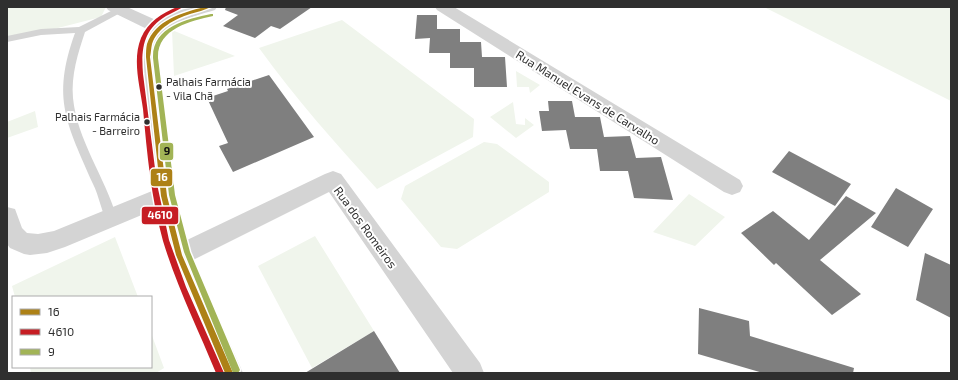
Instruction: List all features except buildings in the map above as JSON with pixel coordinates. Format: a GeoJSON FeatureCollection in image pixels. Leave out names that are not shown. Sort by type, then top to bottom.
{"type":"FeatureCollection","features":[{"type":"Feature","properties":{"kind":"street"},"geometry":{"type":"LineString","coordinates":[[209,7],[176,18],[159,28],[150,44],[148,52],[164,196],[179,255],[228,373]]}},
{"type":"Feature","properties":{"kind":"street","name":"Rua Manuel Evans de Carvalho"},"geometry":{"type":"LineString","coordinates":[[443,7],[732,186]]}},
{"type":"Feature","properties":{"kind":"street"},"geometry":{"type":"LineString","coordinates":[[117,8],[159,28]]}},
{"type":"Feature","properties":{"kind":"street","name":"Rua dos Romeiros"},"geometry":{"type":"LineString","coordinates":[[179,255],[333,180],[470,373]]}},
{"type":"Feature","properties":{"kind":"street"},"geometry":{"type":"LineString","coordinates":[[7,216],[13,237],[21,243],[31,245],[57,240],[164,196]]}},
{"type":"Feature","properties":{"kind":"lane"},"geometry":{"type":"LineString","coordinates":[[7,39],[41,32],[81,30],[117,8]]}},
{"type":"Feature","properties":{"kind":"lane"},"geometry":{"type":"LineString","coordinates":[[81,30],[72,55],[68,84],[71,112],[84,153],[104,195],[111,218]]}},
{"type":"Feature","properties":{"kind":"shaded area"},"geometry":{"type":"Polygon","coordinates":[[[7,7],[106,7],[101,17],[7,41],[7,7]]]}},
{"type":"Feature","properties":{"kind":"shaded area"},"geometry":{"type":"Polygon","coordinates":[[[764,7],[951,7],[951,101],[764,7]]]}},
{"type":"Feature","properties":{"kind":"shaded area"},"geometry":{"type":"Polygon","coordinates":[[[342,20],[474,119],[473,137],[377,189],[301,103],[259,48],[342,20]]]}},
{"type":"Feature","properties":{"kind":"shaded area"},"geometry":{"type":"Polygon","coordinates":[[[172,30],[235,56],[174,76],[172,30]]]}},
{"type":"Feature","properties":{"kind":"shaded area"},"geometry":{"type":"Polygon","coordinates":[[[516,71],[540,85],[530,93],[529,87],[517,87],[516,71]]]}},
{"type":"Feature","properties":{"kind":"shaded area"},"geometry":{"type":"Polygon","coordinates":[[[513,102],[516,124],[525,125],[525,118],[534,125],[516,138],[490,117],[513,102]]]}},
{"type":"Feature","properties":{"kind":"shaded area"},"geometry":{"type":"Polygon","coordinates":[[[35,111],[38,127],[7,138],[7,122],[35,111]]]}},
{"type":"Feature","properties":{"kind":"shaded area"},"geometry":{"type":"Polygon","coordinates":[[[484,142],[497,144],[549,182],[549,192],[457,249],[441,247],[401,199],[405,186],[484,142]]]}},
{"type":"Feature","properties":{"kind":"shaded area"},"geometry":{"type":"Polygon","coordinates":[[[689,194],[725,217],[695,246],[653,232],[689,194]]]}},
{"type":"Feature","properties":{"kind":"shaded area"},"geometry":{"type":"Polygon","coordinates":[[[315,236],[374,331],[312,368],[258,266],[315,236]]]}},
{"type":"Feature","properties":{"kind":"shaded area"},"geometry":{"type":"Polygon","coordinates":[[[115,237],[138,296],[15,296],[12,286],[115,237]]]}},
{"type":"Feature","properties":{"kind":"shaded area"},"geometry":{"type":"Polygon","coordinates":[[[152,336],[164,368],[156,373],[31,373],[30,368],[152,368],[152,336]]]}},
{"type":"Feature","properties":{"kind":"transit line","name":"4610"},"geometry":{"type":"LineString","coordinates":[[181,7],[159,19],[149,28],[143,39],[141,47],[140,74],[154,184],[166,240],[183,287],[220,373]]}},
{"type":"Feature","properties":{"kind":"transit line","name":"16"},"geometry":{"type":"LineString","coordinates":[[209,7],[178,17],[160,28],[153,36],[149,45],[148,57],[164,196],[179,255],[229,373]]}},
{"type":"Feature","properties":{"kind":"transit line","name":"9"},"geometry":{"type":"LineString","coordinates":[[211,15],[185,22],[170,30],[159,42],[156,51],[156,58],[172,195],[187,252],[236,370]]}},
{"type":"Feature","properties":{"kind":"place","name":"Palhais Farmácia - Vila Chã"},"geometry":{"type":"Point","coordinates":[159,87]}},
{"type":"Feature","properties":{"kind":"place","name":"Palhais Farmácia - Barreiro"},"geometry":{"type":"Point","coordinates":[147,122]}}]}
